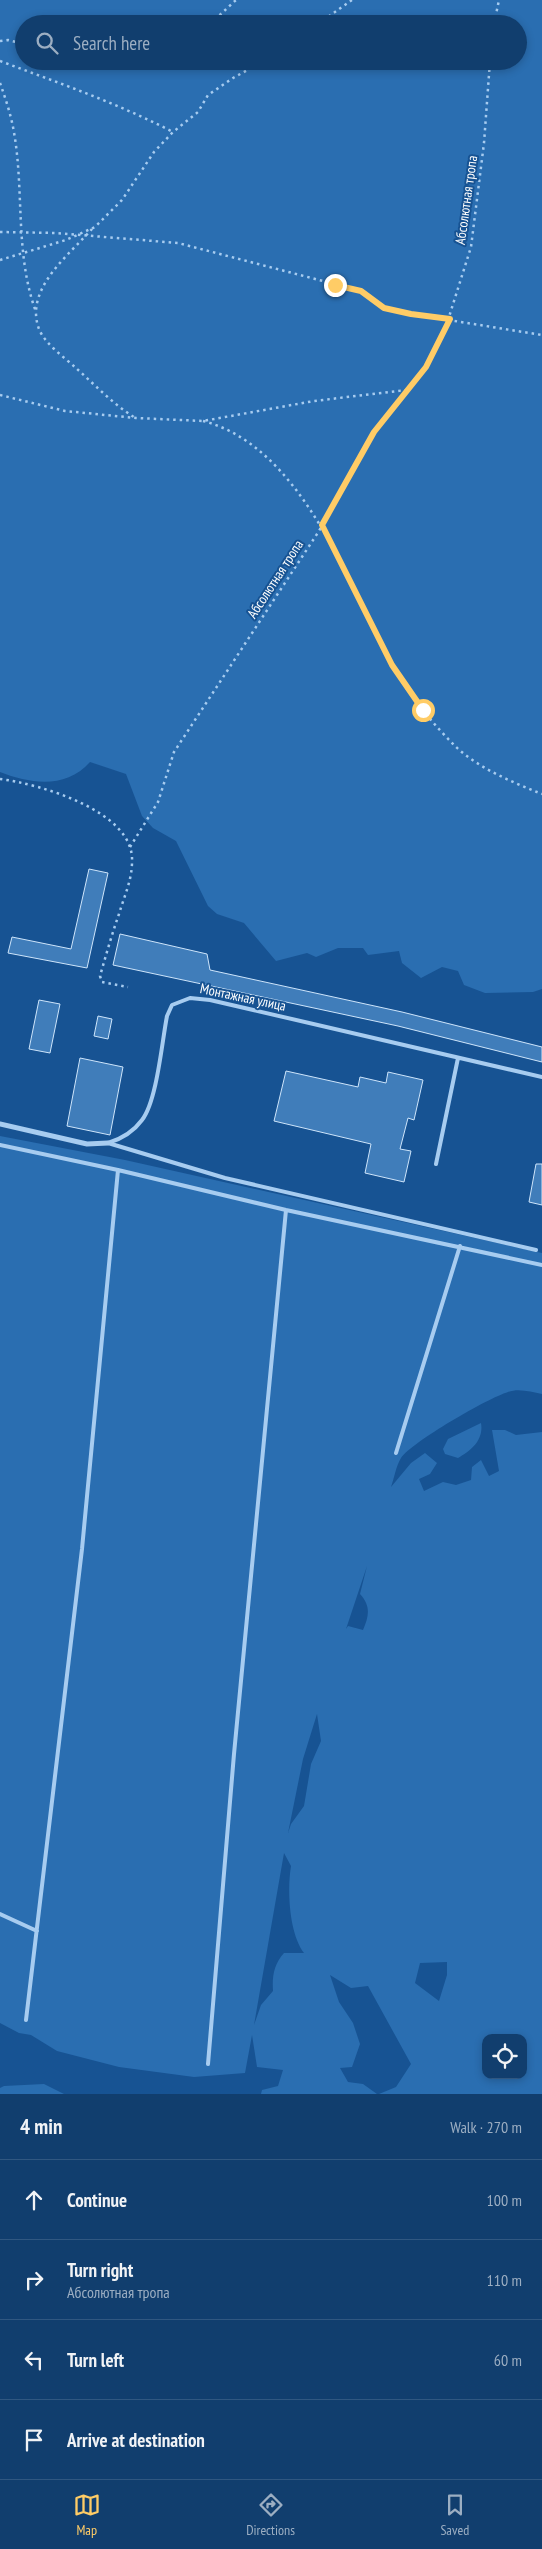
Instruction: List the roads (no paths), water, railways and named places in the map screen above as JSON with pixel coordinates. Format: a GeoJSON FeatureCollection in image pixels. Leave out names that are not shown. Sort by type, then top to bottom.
{"type":"FeatureCollection","features":[{"type":"Feature","properties":{"kind":"street"},"geometry":{"type":"LineString","coordinates":[[0,1124],[87,1144],[108,1143]]}},
{"type":"Feature","properties":{"kind":"lane","name":"Монтажная улица"},"geometry":{"type":"LineString","coordinates":[[108,1143],[118,1140],[143,1119],[151,1100],[167,1016],[172,1005],[181,1000],[199,998],[210,1000],[542,1076]]}},
{"type":"Feature","properties":{"kind":"lane"},"geometry":{"type":"LineString","coordinates":[[436,1164],[458,1058]]}},
{"type":"Feature","properties":{"kind":"lane"},"geometry":{"type":"LineString","coordinates":[[108,1143],[225,1178],[536,1250]]}},
{"type":"Feature","properties":{"kind":"lane"},"geometry":{"type":"LineString","coordinates":[[0,1145],[118,1170],[286,1210],[542,1265]]}},
{"type":"Feature","properties":{"kind":"lane"},"geometry":{"type":"LineString","coordinates":[[26,2020],[82,1549],[118,1170]]}},
{"type":"Feature","properties":{"kind":"lane"},"geometry":{"type":"LineString","coordinates":[[208,2064],[240,1687],[286,1210]]}},
{"type":"Feature","properties":{"kind":"lane"},"geometry":{"type":"LineString","coordinates":[[396,1453],[460,1246]]}},
{"type":"Feature","properties":{"kind":"lane"},"geometry":{"type":"LineString","coordinates":[[0,1914],[37,1931]]}}]}
